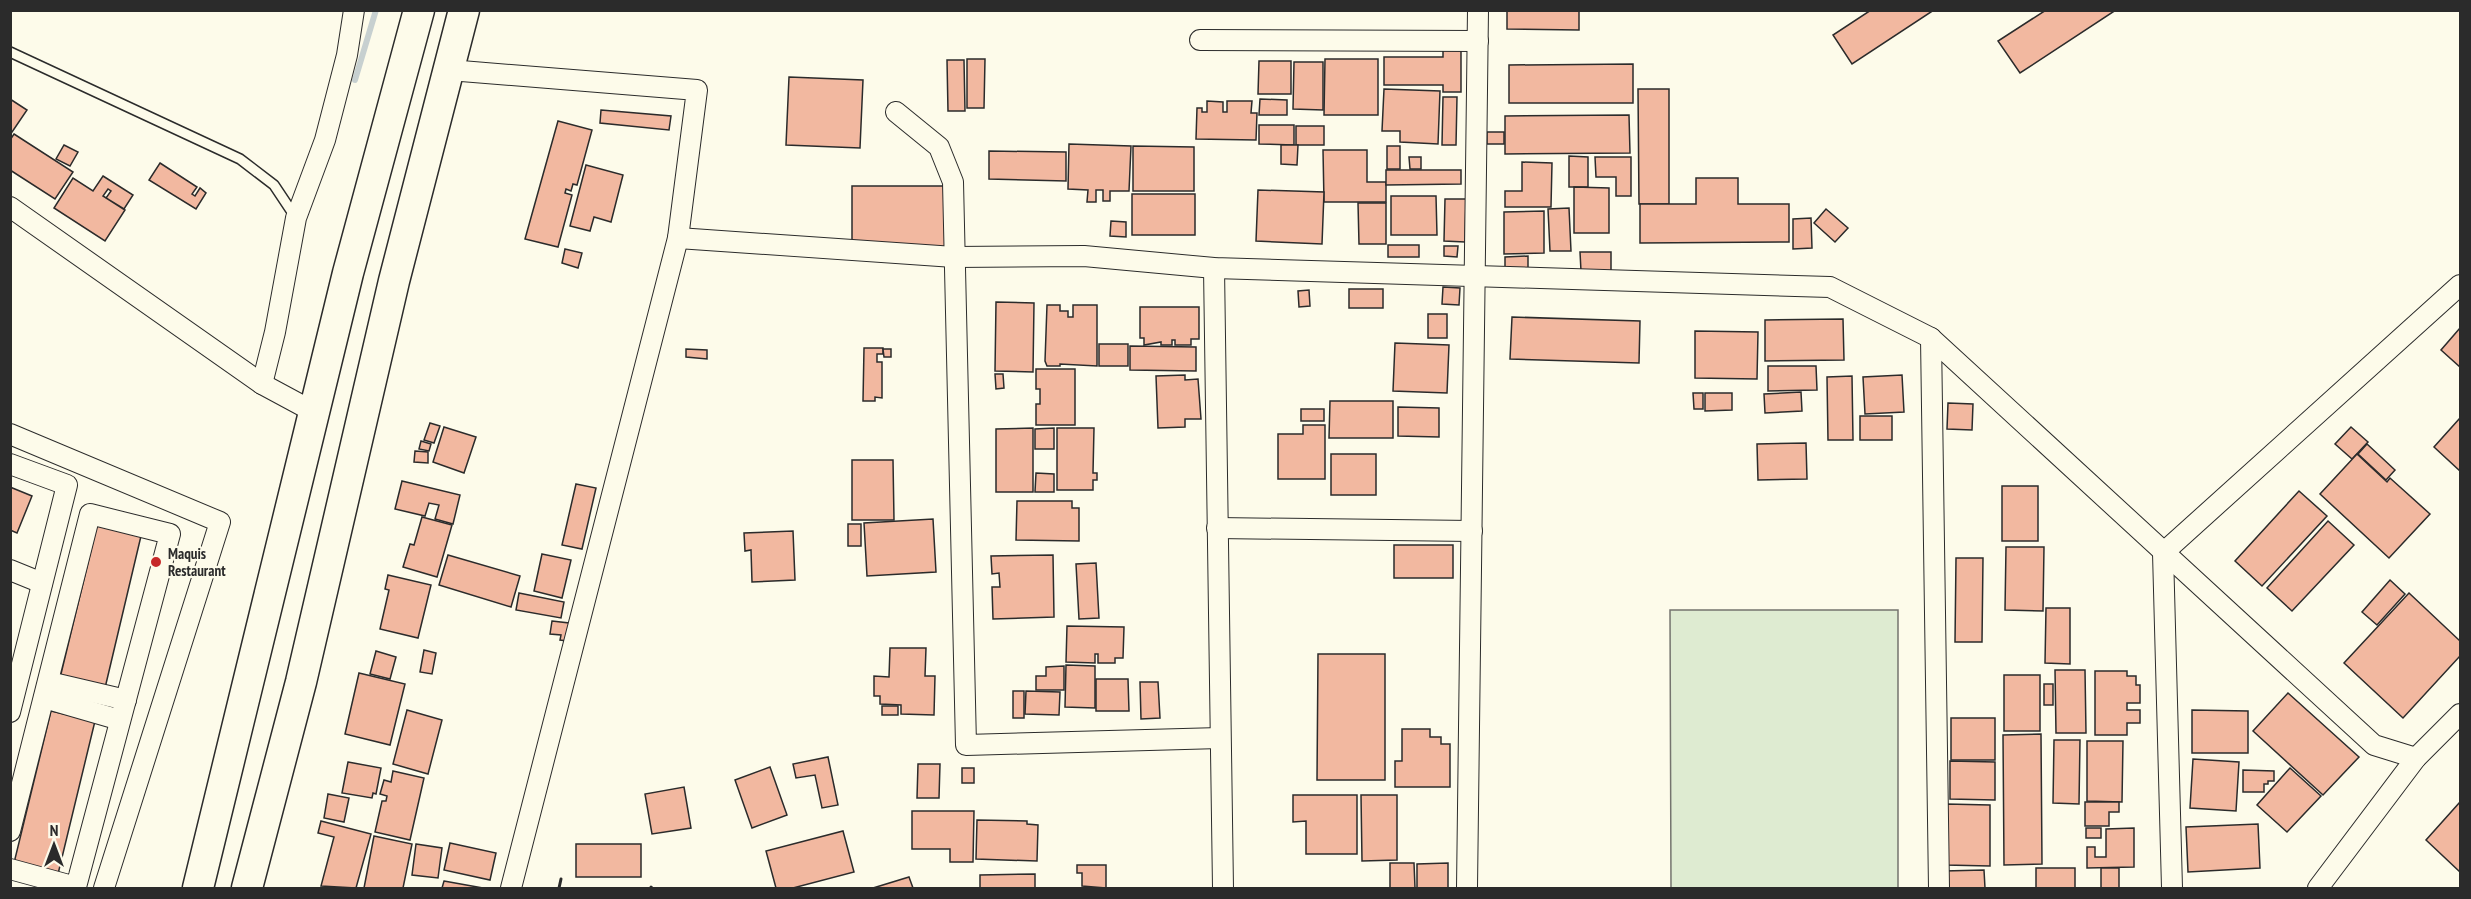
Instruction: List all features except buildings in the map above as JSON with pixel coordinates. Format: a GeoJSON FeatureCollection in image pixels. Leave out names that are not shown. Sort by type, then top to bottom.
{"type":"FeatureCollection","features":[{"type":"Feature","properties":{"kind":"main road"},"geometry":{"type":"LineString","coordinates":[[198,888],[348,273],[419,10]]}},
{"type":"Feature","properties":{"kind":"main road"},"geometry":{"type":"LineString","coordinates":[[247,888],[301,682],[394,281],[464,10]]}},
{"type":"Feature","properties":{"kind":"street"},"geometry":{"type":"LineString","coordinates":[[262,384],[275,332],[296,218],[325,140],[347,55],[354,10]]}},
{"type":"Feature","properties":{"kind":"street"},"geometry":{"type":"LineString","coordinates":[[1467,888],[1478,10]]}},
{"type":"Feature","properties":{"kind":"street"},"geometry":{"type":"LineString","coordinates":[[1200,40],[1478,41]]}},
{"type":"Feature","properties":{"kind":"street"},"geometry":{"type":"LineString","coordinates":[[449,70],[697,90],[678,238],[512,888]]}},
{"type":"Feature","properties":{"kind":"street"},"geometry":{"type":"LineString","coordinates":[[896,112],[939,147],[953,182],[966,745],[1220,738]]}},
{"type":"Feature","properties":{"kind":"street"},"geometry":{"type":"LineString","coordinates":[[10,207],[262,384],[314,412]]}},
{"type":"Feature","properties":{"kind":"street"},"geometry":{"type":"LineString","coordinates":[[678,238],[954,257],[1084,256],[1214,268],[1830,287],[1931,338],[2374,745],[2416,758]]}},
{"type":"Feature","properties":{"kind":"street"},"geometry":{"type":"LineString","coordinates":[[1214,268],[1223,888]]}},
{"type":"Feature","properties":{"kind":"street"},"geometry":{"type":"LineString","coordinates":[[2172,888],[2163,553],[2460,285]]}},
{"type":"Feature","properties":{"kind":"street"},"geometry":{"type":"LineString","coordinates":[[1931,338],[1939,888]]}},
{"type":"Feature","properties":{"kind":"street"},"geometry":{"type":"LineString","coordinates":[[10,434],[220,522],[104,888]]}},
{"type":"Feature","properties":{"kind":"street"},"geometry":{"type":"LineString","coordinates":[[10,464],[67,485],[10,712]]}},
{"type":"Feature","properties":{"kind":"street"},"geometry":{"type":"LineString","coordinates":[[10,777],[80,510]]}},
{"type":"Feature","properties":{"kind":"street"},"geometry":{"type":"LineString","coordinates":[[10,831],[90,513],[170,534],[76,887],[10,869]]}},
{"type":"Feature","properties":{"kind":"street"},"geometry":{"type":"LineString","coordinates":[[1217,528],[1472,531]]}},
{"type":"Feature","properties":{"kind":"street"},"geometry":{"type":"LineString","coordinates":[[10,570],[42,583]]}},
{"type":"Feature","properties":{"kind":"street"},"geometry":{"type":"LineString","coordinates":[[46,690],[126,700]]}},
{"type":"Feature","properties":{"kind":"street"},"geometry":{"type":"LineString","coordinates":[[46,690],[120,720]]}},
{"type":"Feature","properties":{"kind":"street"},"geometry":{"type":"LineString","coordinates":[[2318,888],[2416,758],[2460,714]]}},
{"type":"Feature","properties":{"kind":"street"},"geometry":{"type":"LineString","coordinates":[[10,881],[30,888]]}},
{"type":"Feature","properties":{"kind":"lane"},"geometry":{"type":"LineString","coordinates":[[10,52],[240,159],[274,185],[296,218]]}},
{"type":"Feature","properties":{"kind":"green space"},"geometry":{"type":"Polygon","coordinates":[[[1670,610],[1898,610],[1898,888],[1671,888],[1670,610]]]}},
{"type":"Feature","properties":{"kind":"waterway"},"geometry":{"type":"LineString","coordinates":[[355,80],[376,10]]}},
{"type":"Feature","properties":{"kind":"wall"},"geometry":{"type":"LineString","coordinates":[[559,888],[561,879]]}},
{"type":"Feature","properties":{"kind":"place","name":"Maquis Restaurant"},"geometry":{"type":"Point","coordinates":[156,562]}}]}
